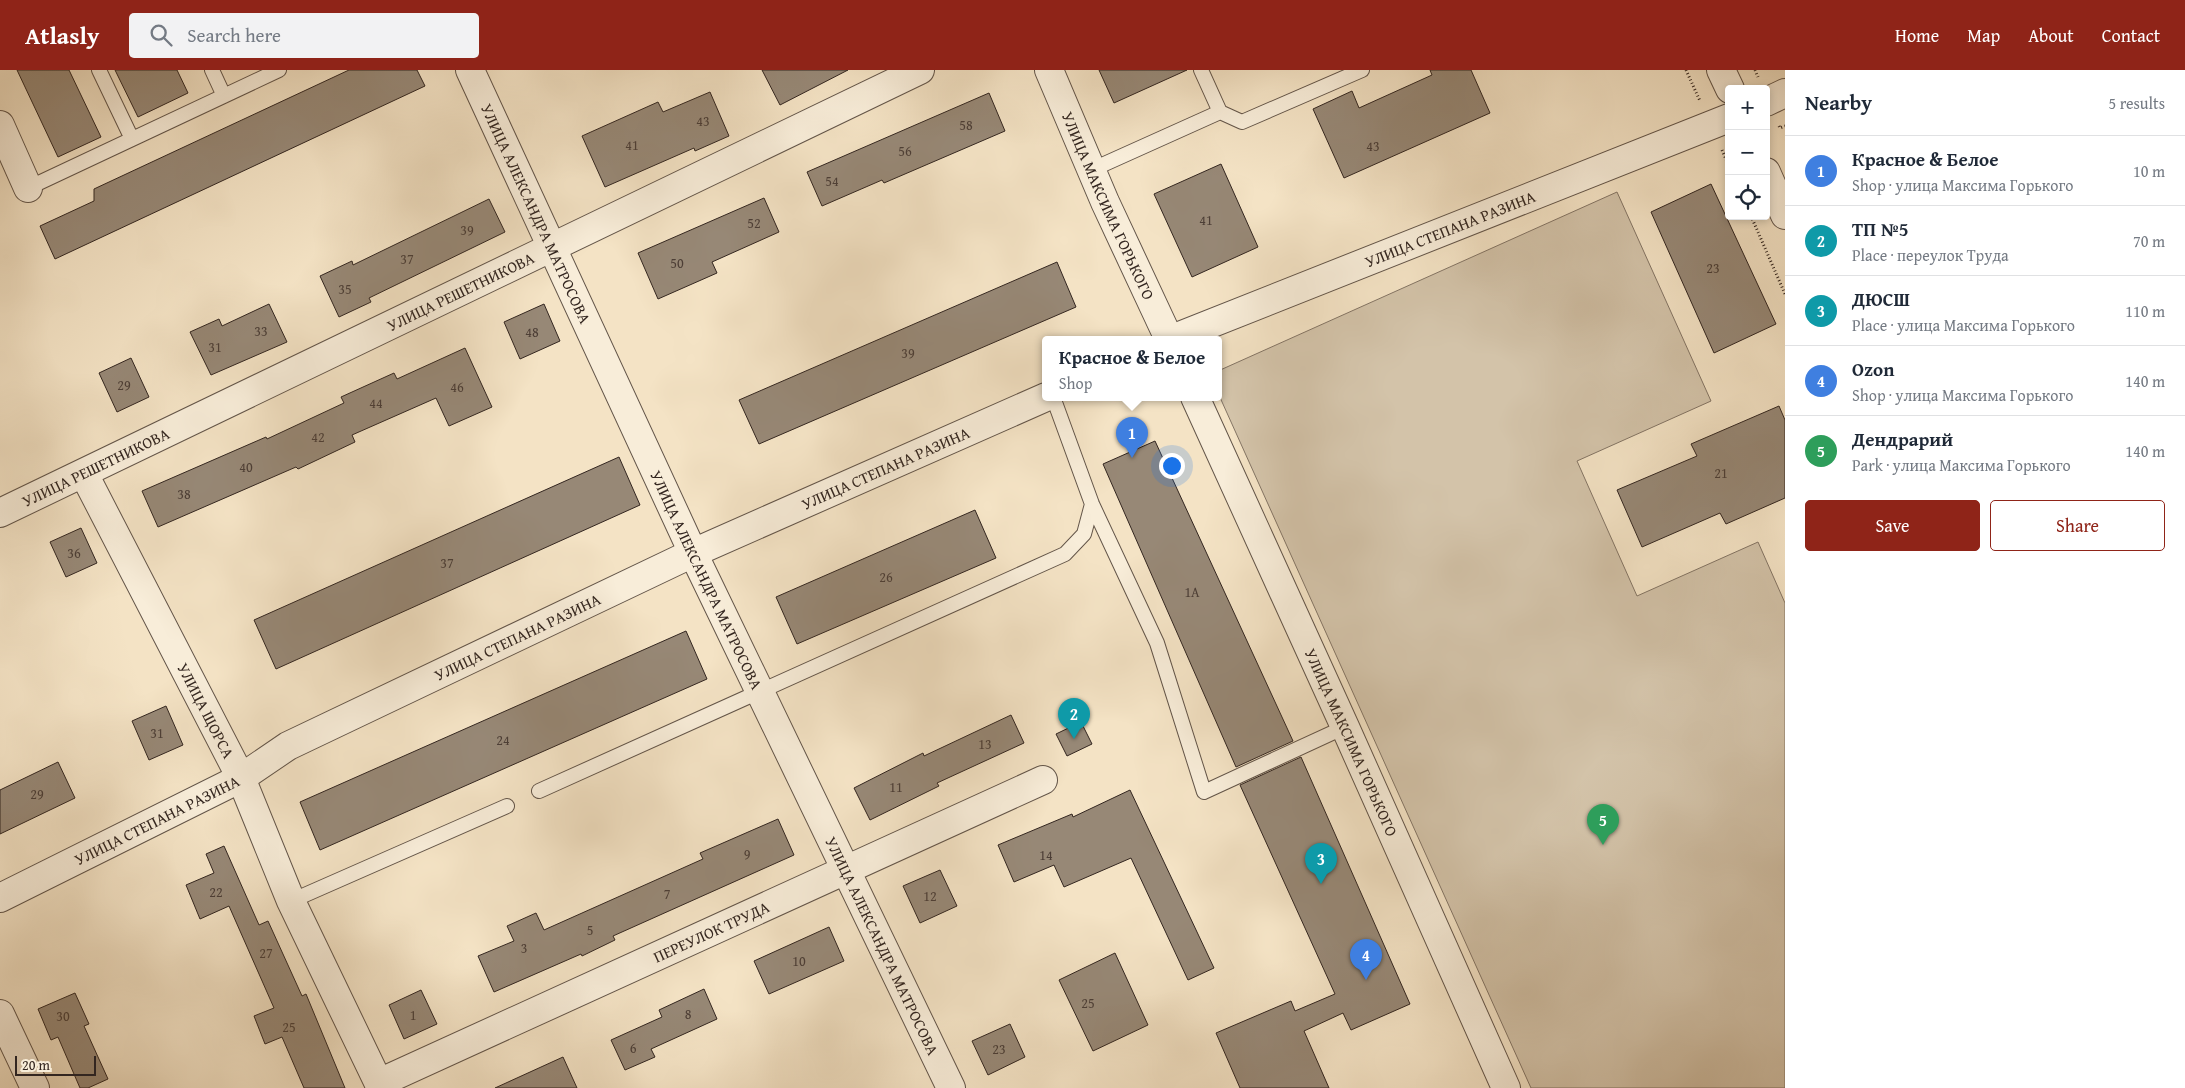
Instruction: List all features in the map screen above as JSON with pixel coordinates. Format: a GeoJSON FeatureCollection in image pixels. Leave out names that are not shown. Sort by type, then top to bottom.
{"type":"FeatureCollection","features":[{"type":"Feature","properties":{"kind":"street","name":"УЛИЦА АЛЕКСАНДРА МАТРОСОВА"},"geometry":{"type":"LineString","coordinates":[[470,70],[693,553],[951,1088]]}},
{"type":"Feature","properties":{"kind":"street","name":"УЛИЦА РЕШЕТНИКОВА"},"geometry":{"type":"LineString","coordinates":[[0,513],[920,70]]}},
{"type":"Feature","properties":{"kind":"street","name":"УЛИЦА МАКСИМА ГОРЬКОГО"},"geometry":{"type":"LineString","coordinates":[[1049,70],[1091,170],[1169,336]]}},
{"type":"Feature","properties":{"kind":"street"},"geometry":{"type":"LineString","coordinates":[[1721,70],[1728,85]]}},
{"type":"Feature","properties":{"kind":"street"},"geometry":{"type":"LineString","coordinates":[[1770,100],[1785,93]]}},
{"type":"Feature","properties":{"kind":"street","name":"УЛИЦА СТЕПАНА РАЗИНА"},"geometry":{"type":"LineString","coordinates":[[1178,336],[1725,120]]}},
{"type":"Feature","properties":{"kind":"street"},"geometry":{"type":"LineString","coordinates":[[0,125],[28,188]]}},
{"type":"Feature","properties":{"kind":"street"},"geometry":{"type":"LineString","coordinates":[[1767,175],[1785,215]]}},
{"type":"Feature","properties":{"kind":"street","name":"УЛИЦА СТЕПАНА РАЗИНА"},"geometry":{"type":"LineString","coordinates":[[0,898],[241,778],[288,746],[693,553],[1042,398]]}},
{"type":"Feature","properties":{"kind":"street","name":"УЛИЦА МАКСИМА ГОРЬКОГО"},"geometry":{"type":"LineString","coordinates":[[1197,401],[1346,727],[1506,1088]]}},
{"type":"Feature","properties":{"kind":"street","name":"УЛИЦА ЩОРСА"},"geometry":{"type":"LineString","coordinates":[[84,474],[241,778],[291,900],[380,1085]]}},
{"type":"Feature","properties":{"kind":"street","name":"ПЕРЕУЛОК ТРУДА"},"geometry":{"type":"LineString","coordinates":[[380,1085],[1043,780]]}},
{"type":"Feature","properties":{"kind":"street"},"geometry":{"type":"LineString","coordinates":[[0,1014],[35,1088]]}},
{"type":"Feature","properties":{"kind":"lane"},"geometry":{"type":"LineString","coordinates":[[99,70],[132,139]]}},
{"type":"Feature","properties":{"kind":"lane"},"geometry":{"type":"LineString","coordinates":[[212,70],[224,96]]}},
{"type":"Feature","properties":{"kind":"lane"},"geometry":{"type":"LineString","coordinates":[[28,188],[279,70]]}},
{"type":"Feature","properties":{"kind":"lane"},"geometry":{"type":"LineString","coordinates":[[1201,70],[1220,112],[1242,122],[1362,70]]}},
{"type":"Feature","properties":{"kind":"lane"},"geometry":{"type":"LineString","coordinates":[[1091,170],[1220,112]]}},
{"type":"Feature","properties":{"kind":"lane"},"geometry":{"type":"LineString","coordinates":[[1054,401],[1092,504],[1157,643],[1204,792],[1346,727]]}},
{"type":"Feature","properties":{"kind":"lane"},"geometry":{"type":"LineString","coordinates":[[539,791],[1065,554],[1084,534],[1092,504]]}},
{"type":"Feature","properties":{"kind":"lane"},"geometry":{"type":"LineString","coordinates":[[291,900],[508,806]]}},
{"type":"Feature","properties":{"kind":"path"},"geometry":{"type":"LineString","coordinates":[[1780,128],[1785,126]]}},
{"type":"Feature","properties":{"kind":"path"},"geometry":{"type":"LineString","coordinates":[[1753,220],[1785,294]]}},
{"type":"Feature","properties":{"kind":"shaded area"},"geometry":{"type":"Polygon","coordinates":[[[1617,192],[1711,401],[1577,461],[1637,596],[1758,542],[1785,603],[1785,1088],[1531,1088],[1222,401],[1222,369],[1617,192]]]}},
{"type":"Feature","properties":{"kind":"building"},"geometry":{"type":"Polygon","coordinates":[[[17,70],[69,70],[101,137],[58,157],[17,70]]]}},
{"type":"Feature","properties":{"kind":"building"},"geometry":{"type":"Polygon","coordinates":[[[115,70],[177,70],[188,93],[138,117],[115,70]]]}},
{"type":"Feature","properties":{"kind":"building"},"geometry":{"type":"Polygon","coordinates":[[[349,70],[417,70],[425,86],[55,259],[40,226],[94,201],[94,189],[349,70]]]}},
{"type":"Feature","properties":{"kind":"building"},"geometry":{"type":"Polygon","coordinates":[[[762,70],[848,70],[780,105],[762,70]]]}},
{"type":"Feature","properties":{"kind":"building"},"geometry":{"type":"Polygon","coordinates":[[[1099,70],[1187,70],[1114,103],[1099,70]]]}},
{"type":"Feature","properties":{"kind":"building"},"geometry":{"type":"Polygon","coordinates":[[[1430,70],[1471,70],[1490,113],[1344,178],[1313,109],[1352,91],[1359,108],[1432,75],[1430,70]]]}},
{"type":"Feature","properties":{"kind":"building"},"geometry":{"type":"Polygon","coordinates":[[[710,92],[729,136],[695,151],[694,148],[605,187],[582,136],[658,102],[663,112],[710,92]]]}},
{"type":"Feature","properties":{"kind":"building"},"geometry":{"type":"Polygon","coordinates":[[[989,93],[1005,131],[884,183],[882,180],[822,206],[807,172],[989,93]]]}},
{"type":"Feature","properties":{"kind":"building"},"geometry":{"type":"Polygon","coordinates":[[[1221,164],[1258,247],[1192,277],[1154,194],[1221,164]]]}},
{"type":"Feature","properties":{"kind":"building"},"geometry":{"type":"Polygon","coordinates":[[[1711,184],[1725,214],[1725,220],[1728,220],[1776,324],[1714,353],[1651,212],[1711,184]]]}},
{"type":"Feature","properties":{"kind":"building"},"geometry":{"type":"Polygon","coordinates":[[[764,198],[779,232],[712,262],[717,273],[658,299],[638,253],[764,198]]]}},
{"type":"Feature","properties":{"kind":"building"},"geometry":{"type":"Polygon","coordinates":[[[489,199],[505,232],[369,298],[371,302],[339,317],[320,276],[352,261],[353,265],[489,199]]]}},
{"type":"Feature","properties":{"kind":"building"},"geometry":{"type":"Polygon","coordinates":[[[1057,262],[1076,307],[759,444],[739,400],[1057,262]]]}},
{"type":"Feature","properties":{"kind":"building"},"geometry":{"type":"Polygon","coordinates":[[[269,304],[287,342],[211,375],[190,332],[219,319],[222,326],[269,304]]]}},
{"type":"Feature","properties":{"kind":"building"},"geometry":{"type":"Polygon","coordinates":[[[544,304],[560,341],[520,359],[504,322],[544,304]]]}},
{"type":"Feature","properties":{"kind":"building"},"geometry":{"type":"Polygon","coordinates":[[[465,348],[492,407],[449,426],[436,398],[352,435],[355,442],[298,469],[296,467],[158,527],[142,491],[266,437],[267,439],[344,403],[341,397],[394,373],[397,379],[465,348]]]}},
{"type":"Feature","properties":{"kind":"building"},"geometry":{"type":"Polygon","coordinates":[[[131,358],[149,397],[117,412],[99,373],[131,358]]]}},
{"type":"Feature","properties":{"kind":"building"},"geometry":{"type":"Polygon","coordinates":[[[1779,406],[1785,420],[1785,498],[1726,524],[1720,513],[1642,547],[1617,490],[1697,456],[1691,444],[1779,406]]]}},
{"type":"Feature","properties":{"kind":"building"},"geometry":{"type":"Polygon","coordinates":[[[1155,441],[1293,741],[1236,767],[1103,464],[1155,441]]]}},
{"type":"Feature","properties":{"kind":"building"},"geometry":{"type":"Polygon","coordinates":[[[619,457],[640,505],[276,669],[254,620],[619,457]]]}},
{"type":"Feature","properties":{"kind":"building"},"geometry":{"type":"Polygon","coordinates":[[[975,510],[996,558],[797,644],[776,597],[975,510]]]}},
{"type":"Feature","properties":{"kind":"building"},"geometry":{"type":"Polygon","coordinates":[[[81,528],[97,563],[66,577],[50,542],[81,528]]]}},
{"type":"Feature","properties":{"kind":"building"},"geometry":{"type":"Polygon","coordinates":[[[686,631],[707,679],[320,850],[300,802],[686,631]]]}},
{"type":"Feature","properties":{"kind":"building"},"geometry":{"type":"Polygon","coordinates":[[[166,706],[183,745],[149,760],[132,721],[166,706]]]}},
{"type":"Feature","properties":{"kind":"building"},"geometry":{"type":"Polygon","coordinates":[[[1011,715],[1024,743],[937,783],[939,786],[870,820],[854,788],[923,753],[924,756],[1011,715]]]}},
{"type":"Feature","properties":{"kind":"building"},"geometry":{"type":"Polygon","coordinates":[[[1081,722],[1092,744],[1067,756],[1056,734],[1081,722]]]}},
{"type":"Feature","properties":{"kind":"building"},"geometry":{"type":"Polygon","coordinates":[[[1301,757],[1410,1004],[1351,1030],[1343,1013],[1304,1031],[1329,1088],[1240,1088],[1216,1033],[1291,1001],[1295,1011],[1335,994],[1240,785],[1301,757]]]}},
{"type":"Feature","properties":{"kind":"building"},"geometry":{"type":"Polygon","coordinates":[[[58,762],[75,798],[0,834],[0,790],[58,762]]]}},
{"type":"Feature","properties":{"kind":"building"},"geometry":{"type":"Polygon","coordinates":[[[1130,790],[1214,968],[1188,980],[1131,858],[1064,887],[1054,865],[1014,882],[998,845],[1072,814],[1073,817],[1130,790]]]}},
{"type":"Feature","properties":{"kind":"building"},"geometry":{"type":"Polygon","coordinates":[[[778,819],[794,855],[613,936],[615,940],[582,956],[581,954],[494,992],[478,956],[514,941],[507,926],[536,913],[544,930],[703,859],[700,853],[778,819]]]}},
{"type":"Feature","properties":{"kind":"building"},"geometry":{"type":"Polygon","coordinates":[[[224,846],[259,925],[268,921],[302,996],[306,994],[345,1088],[304,1088],[282,1037],[265,1044],[254,1016],[274,1008],[229,906],[200,919],[186,885],[214,873],[206,854],[224,846]]]}},
{"type":"Feature","properties":{"kind":"building"},"geometry":{"type":"Polygon","coordinates":[[[940,870],[957,906],[920,923],[903,886],[940,870]]]}},
{"type":"Feature","properties":{"kind":"building"},"geometry":{"type":"Polygon","coordinates":[[[829,927],[844,961],[769,994],[754,961],[829,927]]]}},
{"type":"Feature","properties":{"kind":"building"},"geometry":{"type":"Polygon","coordinates":[[[1115,953],[1148,1025],[1093,1051],[1059,980],[1115,953]]]}},
{"type":"Feature","properties":{"kind":"building"},"geometry":{"type":"Polygon","coordinates":[[[704,989],[717,1019],[651,1049],[655,1057],[625,1070],[611,1040],[662,1017],[659,1010],[704,989]]]}},
{"type":"Feature","properties":{"kind":"building"},"geometry":{"type":"Polygon","coordinates":[[[421,990],[437,1024],[404,1039],[389,1005],[421,990]]]}},
{"type":"Feature","properties":{"kind":"building"},"geometry":{"type":"Polygon","coordinates":[[[75,993],[89,1024],[84,1026],[108,1079],[88,1088],[80,1088],[58,1037],[51,1040],[38,1009],[75,993]]]}},
{"type":"Feature","properties":{"kind":"building"},"geometry":{"type":"Polygon","coordinates":[[[1010,1024],[1025,1057],[988,1075],[972,1041],[1010,1024]]]}},
{"type":"Feature","properties":{"kind":"building"},"geometry":{"type":"Polygon","coordinates":[[[563,1057],[577,1088],[495,1088],[563,1057]]]}},
{"type":"Feature","properties":{"kind":"place","name":"Красное & Белое"},"geometry":{"type":"Point","coordinates":[1132,458]}},
{"type":"Feature","properties":{"kind":"place","name":"ТП №5"},"geometry":{"type":"Point","coordinates":[1074,739]}},
{"type":"Feature","properties":{"kind":"place","name":"Дендрарий"},"geometry":{"type":"Point","coordinates":[1603,845]}},
{"type":"Feature","properties":{"kind":"place","name":"ДЮСШ"},"geometry":{"type":"Point","coordinates":[1321,884]}},
{"type":"Feature","properties":{"kind":"place","name":"Ozon"},"geometry":{"type":"Point","coordinates":[1366,980]}}]}
